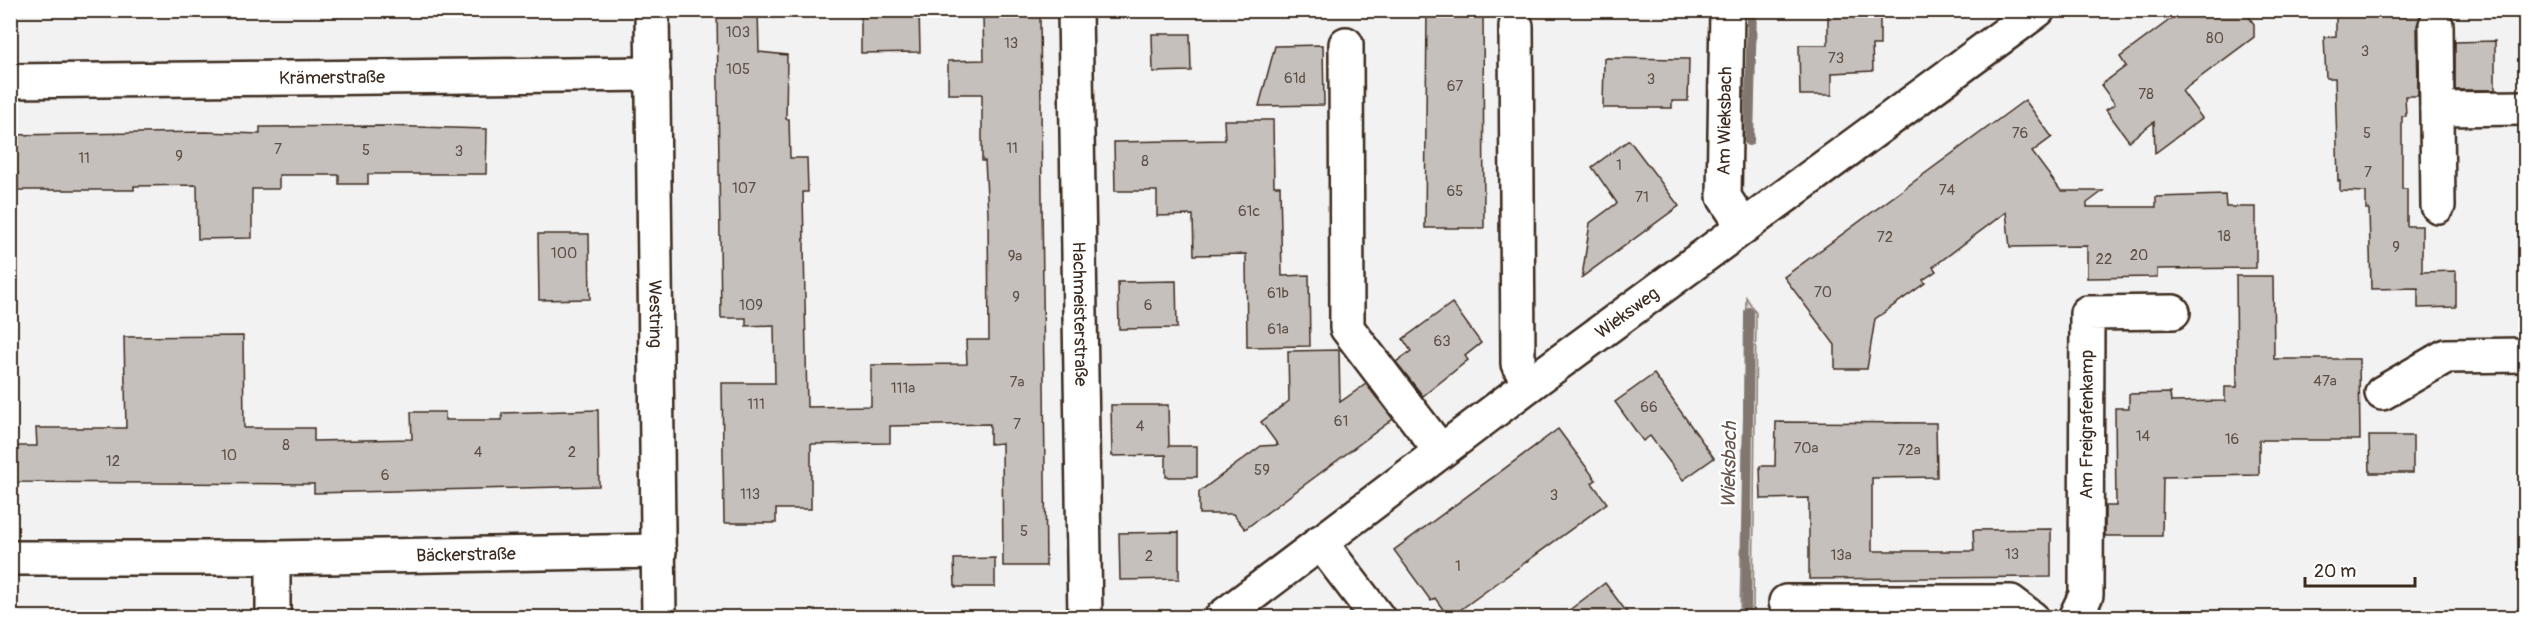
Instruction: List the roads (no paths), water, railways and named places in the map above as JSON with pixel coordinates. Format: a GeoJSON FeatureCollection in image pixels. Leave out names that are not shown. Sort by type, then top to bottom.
{"type":"FeatureCollection","features":[{"type":"Feature","properties":{"kind":"street","name":"Westring"},"geometry":{"type":"LineString","coordinates":[[652,10],[659,618]]}},
{"type":"Feature","properties":{"kind":"street","name":"Hachmeisterstraße"},"geometry":{"type":"LineString","coordinates":[[1075,10],[1085,618]]}},
{"type":"Feature","properties":{"kind":"street","name":"Am Wieksbach"},"geometry":{"type":"LineString","coordinates":[[1726,10],[1724,197],[1743,226]]}},
{"type":"Feature","properties":{"kind":"street","name":"Wieksweg"},"geometry":{"type":"LineString","coordinates":[[1221,618],[1440,450],[2038,10]]}},
{"type":"Feature","properties":{"kind":"street"},"geometry":{"type":"LineString","coordinates":[[2436,25],[2438,206]]}},
{"type":"Feature","properties":{"kind":"street"},"geometry":{"type":"LineString","coordinates":[[1516,26],[1518,364],[1530,384]]}},
{"type":"Feature","properties":{"kind":"street"},"geometry":{"type":"LineString","coordinates":[[1346,44],[1347,328],[1440,450]]}},
{"type":"Feature","properties":{"kind":"street","name":"Krämerstraße"},"geometry":{"type":"LineString","coordinates":[[10,81],[653,74]]}},
{"type":"Feature","properties":{"kind":"street"},"geometry":{"type":"LineString","coordinates":[[2437,109],[2526,108]]}},
{"type":"Feature","properties":{"kind":"street","name":"Am Freigrafenkamp"},"geometry":{"type":"LineString","coordinates":[[2075,618],[2086,595],[2087,313],[2173,312]]}},
{"type":"Feature","properties":{"kind":"street"},"geometry":{"type":"LineString","coordinates":[[2382,393],[2445,356],[2526,355]]}},
{"type":"Feature","properties":{"kind":"street"},"geometry":{"type":"LineString","coordinates":[[1320,542],[1378,618]]}},
{"type":"Feature","properties":{"kind":"street","name":"Bäckerstraße"},"geometry":{"type":"LineString","coordinates":[[10,558],[273,558],[659,551]]}},
{"type":"Feature","properties":{"kind":"street"},"geometry":{"type":"LineString","coordinates":[[273,558],[273,618]]}},
{"type":"Feature","properties":{"kind":"street"},"geometry":{"type":"LineString","coordinates":[[1786,602],[2011,602],[2032,618]]}},
{"type":"Feature","properties":{"kind":"waterway","name":"Wieksbach"},"geometry":{"type":"LineString","coordinates":[[1749,141],[1752,10]]}},
{"type":"Feature","properties":{"kind":"waterway","name":"Wieksbach"},"geometry":{"type":"LineString","coordinates":[[1746,618],[1749,312]]}}]}
